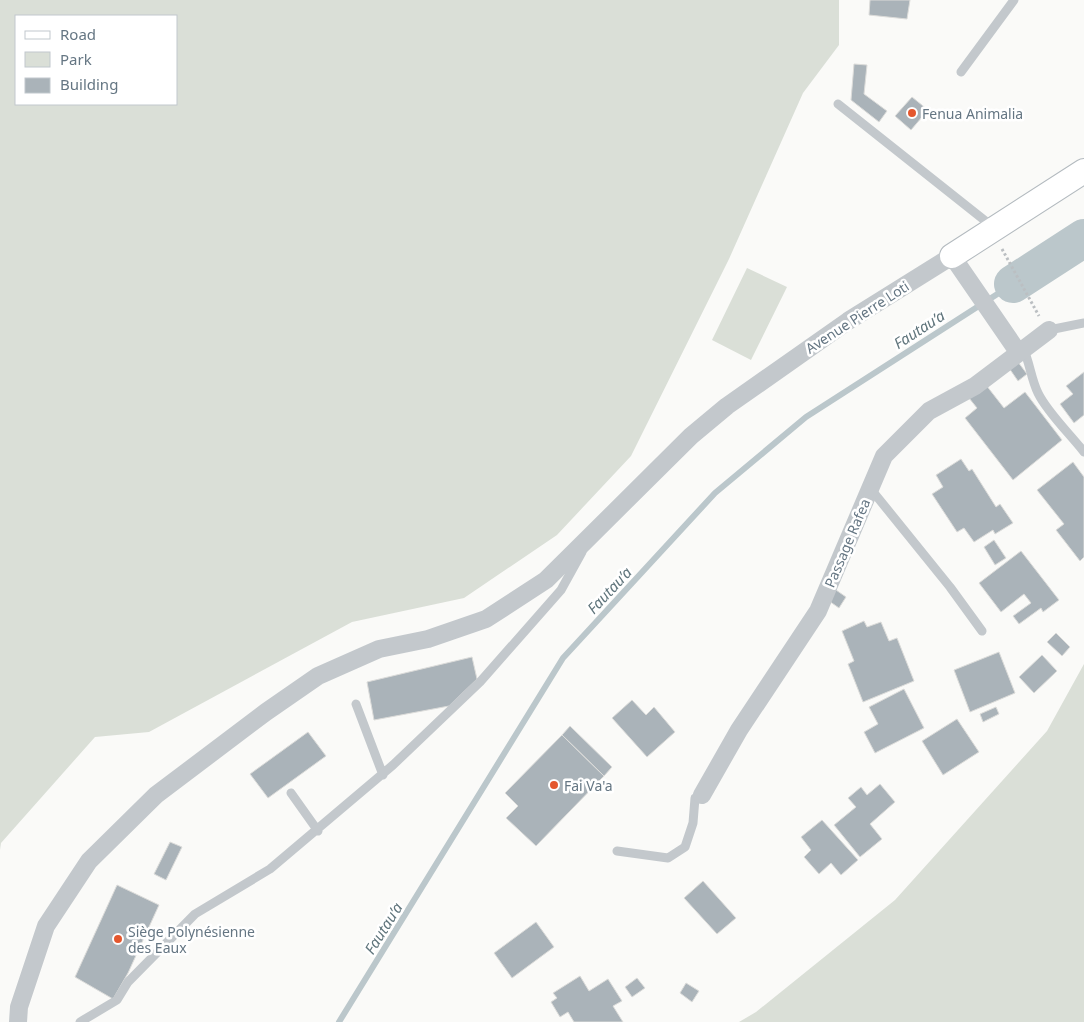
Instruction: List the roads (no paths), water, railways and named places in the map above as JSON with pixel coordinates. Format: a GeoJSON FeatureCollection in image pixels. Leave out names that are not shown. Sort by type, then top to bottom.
{"type":"FeatureCollection","features":[{"type":"Feature","properties":{"kind":"main road","name":"Avenue Pierre Loti"},"geometry":{"type":"LineString","coordinates":[[952,256],[1084,171]]}},
{"type":"Feature","properties":{"kind":"street"},"geometry":{"type":"LineString","coordinates":[[952,256],[1003,330],[1020,350]]}},
{"type":"Feature","properties":{"kind":"street","name":"Avenue Pierre Loti"},"geometry":{"type":"LineString","coordinates":[[18,1022],[19,1007],[46,926],[89,861],[156,795],[266,712],[318,676],[380,649],[428,639],[486,619],[546,580],[691,436],[727,406],[848,321],[952,256]]}},
{"type":"Feature","properties":{"kind":"street","name":"Passage Rafea"},"geometry":{"type":"LineString","coordinates":[[702,795],[744,722],[818,611],[884,456],[929,411],[975,386],[1020,350],[1049,330]]}},
{"type":"Feature","properties":{"kind":"lane"},"geometry":{"type":"LineString","coordinates":[[961,72],[1014,0]]}},
{"type":"Feature","properties":{"kind":"lane"},"geometry":{"type":"LineString","coordinates":[[838,104],[995,229]]}},
{"type":"Feature","properties":{"kind":"lane"},"geometry":{"type":"LineString","coordinates":[[1049,330],[1084,323]]}},
{"type":"Feature","properties":{"kind":"lane"},"geometry":{"type":"LineString","coordinates":[[1020,350],[1029,361],[1032,378],[1038,394],[1084,452]]}},
{"type":"Feature","properties":{"kind":"lane"},"geometry":{"type":"LineString","coordinates":[[870,488],[950,587],[982,631]]}},
{"type":"Feature","properties":{"kind":"lane"},"geometry":{"type":"LineString","coordinates":[[80,1022],[117,1000],[128,982],[195,914],[270,869],[318,831],[382,775],[480,682],[554,598],[592,535]]}},
{"type":"Feature","properties":{"kind":"lane"},"geometry":{"type":"LineString","coordinates":[[356,704],[382,775]]}},
{"type":"Feature","properties":{"kind":"lane"},"geometry":{"type":"LineString","coordinates":[[291,792],[318,831]]}},
{"type":"Feature","properties":{"kind":"lane"},"geometry":{"type":"LineString","coordinates":[[617,851],[668,858],[685,847],[693,822],[695,798],[702,795]]}},
{"type":"Feature","properties":{"kind":"waterway"},"geometry":{"type":"LineString","coordinates":[[1013,284],[1084,238]]}},
{"type":"Feature","properties":{"kind":"waterway","name":"Fautau’a"},"geometry":{"type":"LineString","coordinates":[[339,1022],[563,658],[715,493],[806,417],[1013,284]]}},
{"type":"Feature","properties":{"kind":"place","name":"Fenua Animalia"},"geometry":{"type":"Point","coordinates":[912,113]}},
{"type":"Feature","properties":{"kind":"place","name":"Fai Va'a"},"geometry":{"type":"Point","coordinates":[554,785]}},
{"type":"Feature","properties":{"kind":"place","name":"Siège Polynésienne des Eaux"},"geometry":{"type":"Point","coordinates":[118,939]}}]}
